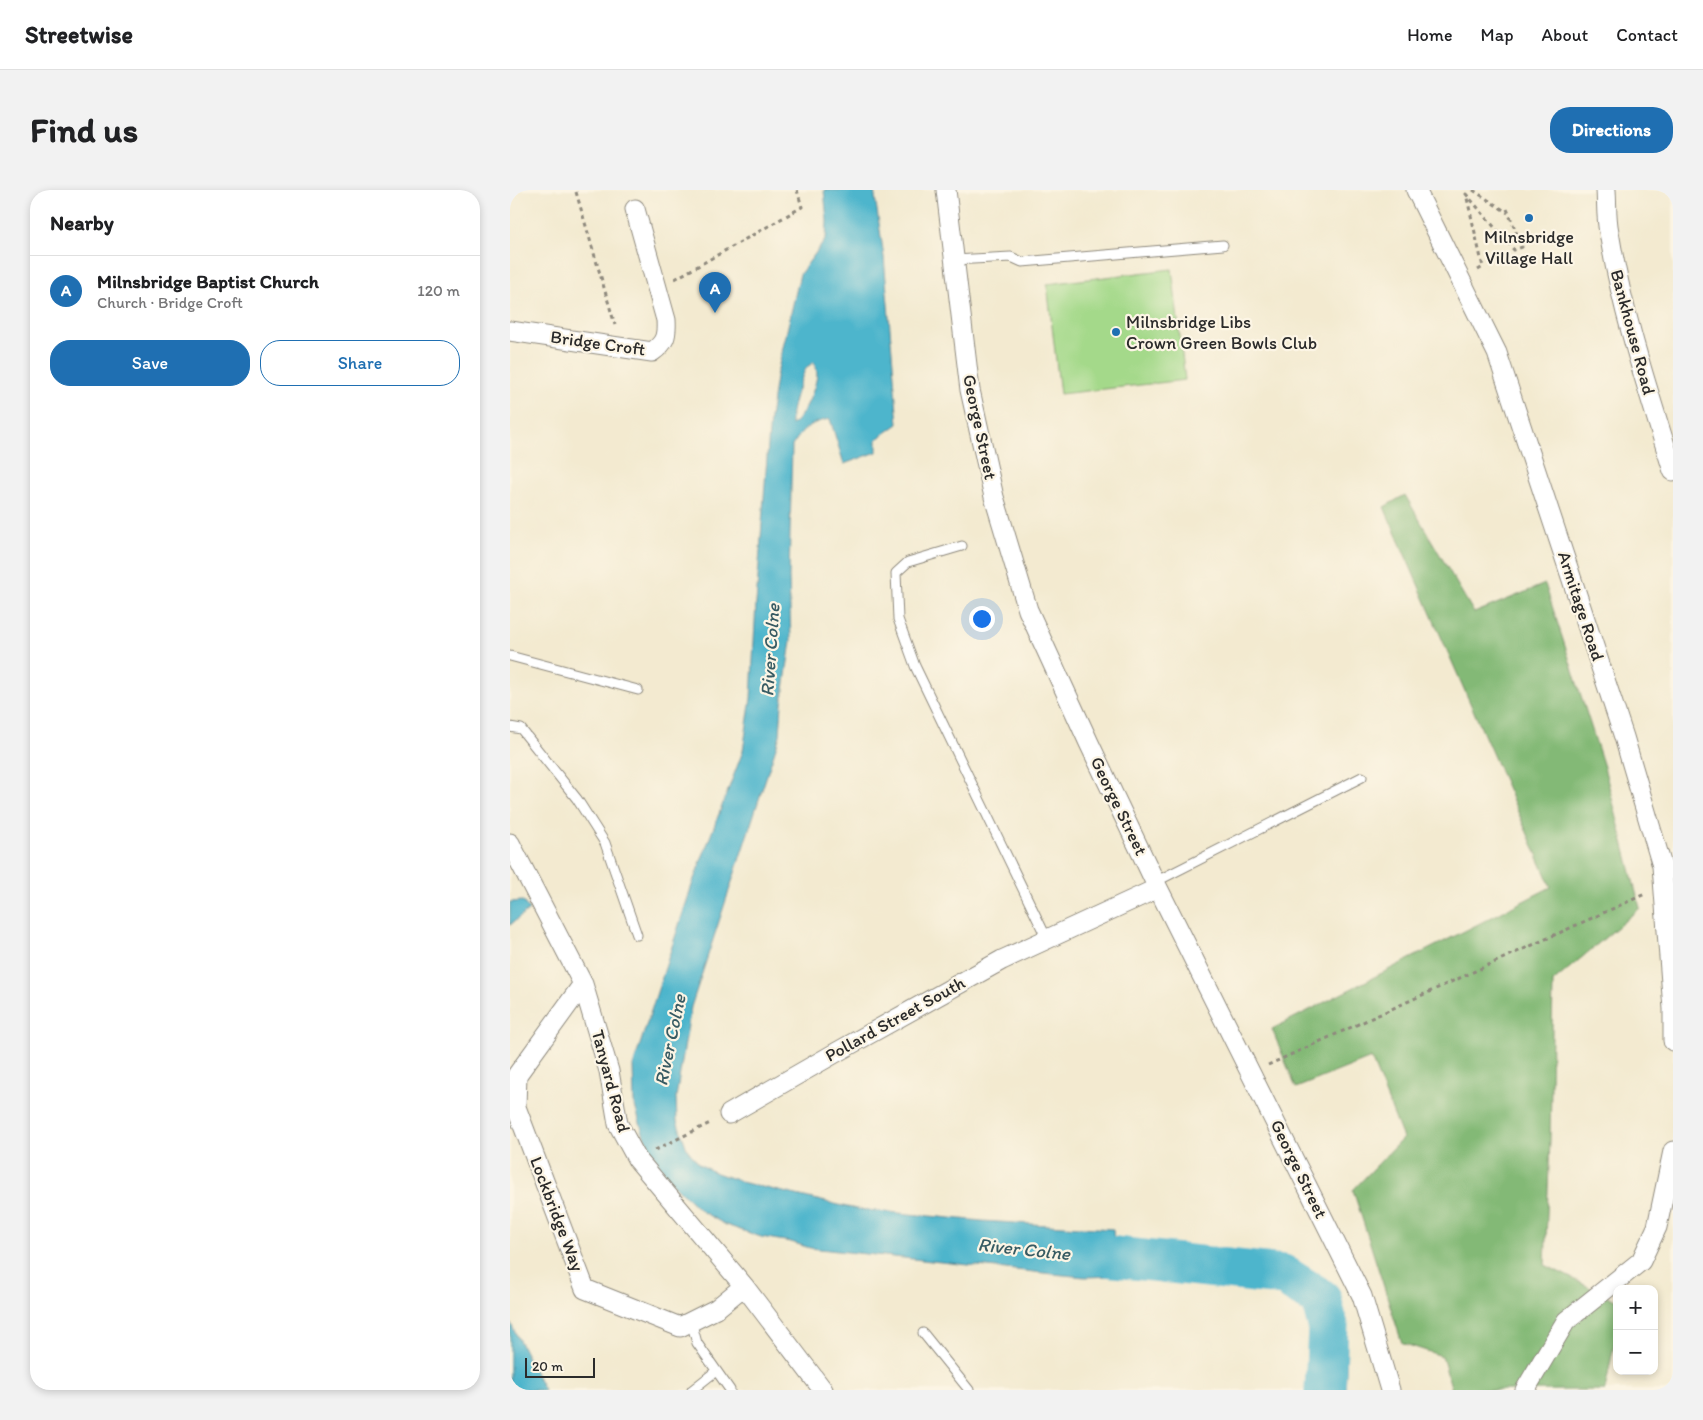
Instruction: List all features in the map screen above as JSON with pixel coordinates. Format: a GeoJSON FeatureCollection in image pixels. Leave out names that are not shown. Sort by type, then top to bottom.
{"type":"FeatureCollection","features":[{"type":"Feature","properties":{"kind":"street","name":"George Street"},"geometry":{"type":"LineString","coordinates":[[946,190],[970,390],[994,497],[1028,610],[1157,885],[1362,1296],[1390,1390]]}},
{"type":"Feature","properties":{"kind":"street","name":"Armitage Road"},"geometry":{"type":"LineString","coordinates":[[1416,190],[1497,353],[1624,737],[1662,866],[1673,1009],[1673,1041]]}},
{"type":"Feature","properties":{"kind":"street","name":"Bankhouse Road"},"geometry":{"type":"LineString","coordinates":[[1606,190],[1608,231],[1623,300],[1673,471]]}},
{"type":"Feature","properties":{"kind":"street","name":"Bridge Croft"},"geometry":{"type":"LineString","coordinates":[[510,331],[652,352],[661,346],[667,335],[666,320],[635,209]]}},
{"type":"Feature","properties":{"kind":"street","name":"Tanyard Road"},"geometry":{"type":"LineString","coordinates":[[510,843],[583,984],[610,1071],[618,1124],[636,1159],[744,1286],[823,1390]]}},
{"type":"Feature","properties":{"kind":"street","name":"Pollard Street South"},"geometry":{"type":"LineString","coordinates":[[729,1114],[993,965],[1157,885]]}},
{"type":"Feature","properties":{"kind":"street","name":"Lockbridge Way"},"geometry":{"type":"LineString","coordinates":[[583,984],[517,1075],[516,1107],[585,1289],[680,1327],[716,1309],[744,1286]]}},
{"type":"Feature","properties":{"kind":"street"},"geometry":{"type":"LineString","coordinates":[[1525,1390],[1566,1321],[1641,1261],[1665,1228],[1673,1150]]}},
{"type":"Feature","properties":{"kind":"lane"},"geometry":{"type":"LineString","coordinates":[[954,260],[1011,257],[1022,262],[1223,245]]}},
{"type":"Feature","properties":{"kind":"lane"},"geometry":{"type":"LineString","coordinates":[[962,546],[908,562],[896,573],[898,619],[915,666],[1047,939]]}},
{"type":"Feature","properties":{"kind":"lane"},"geometry":{"type":"LineString","coordinates":[[510,656],[638,690]]}},
{"type":"Feature","properties":{"kind":"lane"},"geometry":{"type":"LineString","coordinates":[[510,727],[521,729],[577,799],[605,843],[637,935]]}},
{"type":"Feature","properties":{"kind":"lane"},"geometry":{"type":"LineString","coordinates":[[1157,885],[1362,777]]}},
{"type":"Feature","properties":{"kind":"lane"},"geometry":{"type":"LineString","coordinates":[[691,1322],[697,1343],[730,1390]]}},
{"type":"Feature","properties":{"kind":"lane"},"geometry":{"type":"LineString","coordinates":[[923,1333],[970,1390]]}},
{"type":"Feature","properties":{"kind":"lane"},"geometry":{"type":"LineString","coordinates":[[692,1390],[716,1371]]}},
{"type":"Feature","properties":{"kind":"path"},"geometry":{"type":"LineString","coordinates":[[656,285],[677,278],[802,207],[797,190]]}},
{"type":"Feature","properties":{"kind":"path"},"geometry":{"type":"LineString","coordinates":[[1466,194],[1474,191],[1509,213]]}},
{"type":"Feature","properties":{"kind":"path"},"geometry":{"type":"LineString","coordinates":[[576,192],[615,326],[614,347]]}},
{"type":"Feature","properties":{"kind":"path"},"geometry":{"type":"LineString","coordinates":[[1460,280],[1483,267],[1466,194]]}},
{"type":"Feature","properties":{"kind":"path"},"geometry":{"type":"LineString","coordinates":[[1466,194],[1514,250],[1522,247],[1507,209]]}},
{"type":"Feature","properties":{"kind":"path"},"geometry":{"type":"LineString","coordinates":[[1251,1072],[1663,886]]}},
{"type":"Feature","properties":{"kind":"path"},"geometry":{"type":"LineString","coordinates":[[636,1159],[729,1114]]}},
{"type":"Feature","properties":{"kind":"green space","name":"Milnsbridge Libs Crown Green Bowls Club"},"geometry":{"type":"Polygon","coordinates":[[[1172,269],[1185,380],[1060,394],[1047,284],[1172,269]]]}},
{"type":"Feature","properties":{"kind":"green space"},"geometry":{"type":"Polygon","coordinates":[[[1405,495],[1474,613],[1545,584],[1604,767],[1640,908],[1553,982],[1545,1265],[1613,1299],[1613,1350],[1605,1390],[1452,1390],[1442,1356],[1402,1343],[1353,1190],[1403,1138],[1371,1058],[1296,1088],[1272,1029],[1551,887],[1384,507],[1405,495]]]}},
{"type":"Feature","properties":{"kind":"water"},"geometry":{"type":"Polygon","coordinates":[[[824,190],[874,190],[884,257],[898,424],[877,439],[877,452],[844,464],[830,419],[817,422],[808,427],[792,446],[789,577],[791,641],[782,703],[780,735],[691,1007],[676,1097],[677,1121],[687,1149],[699,1164],[714,1172],[745,1183],[856,1209],[982,1221],[1113,1229],[1117,1276],[1085,1277],[810,1248],[791,1242],[761,1237],[726,1225],[701,1211],[672,1183],[658,1163],[644,1136],[634,1103],[633,1066],[694,879],[743,751],[751,698],[770,418],[776,378],[800,274],[826,239],[827,221],[824,190]],[[814,362],[807,367],[802,378],[796,395],[791,425],[796,422],[804,410],[811,395],[817,374],[814,362]]]}},
{"type":"Feature","properties":{"kind":"water"},"geometry":{"type":"Polygon","coordinates":[[[523,901],[529,910],[510,925],[510,902],[523,901]]]}},
{"type":"Feature","properties":{"kind":"water"},"geometry":{"type":"Polygon","coordinates":[[[1339,1300],[1346,1333],[1345,1390],[1312,1390],[1312,1329],[1309,1303],[1339,1300]]]}},
{"type":"Feature","properties":{"kind":"water"},"geometry":{"type":"Polygon","coordinates":[[[510,1322],[544,1390],[510,1390],[510,1322]]]}},
{"type":"Feature","properties":{"kind":"waterway","name":"River Colne"},"geometry":{"type":"LineString","coordinates":[[1059,1251],[1283,1275],[1321,1299],[1328,1326],[1325,1390]]}},
{"type":"Feature","properties":{"kind":"place","name":"Milnsbridge Village Hall"},"geometry":{"type":"Point","coordinates":[1529,218]}},
{"type":"Feature","properties":{"kind":"place","name":"Milnsbridge Baptist Church"},"geometry":{"type":"Point","coordinates":[715,313]}},
{"type":"Feature","properties":{"kind":"place","name":"Milnsbridge Libs Crown Green Bowls Club"},"geometry":{"type":"Point","coordinates":[1116,332]}}]}
